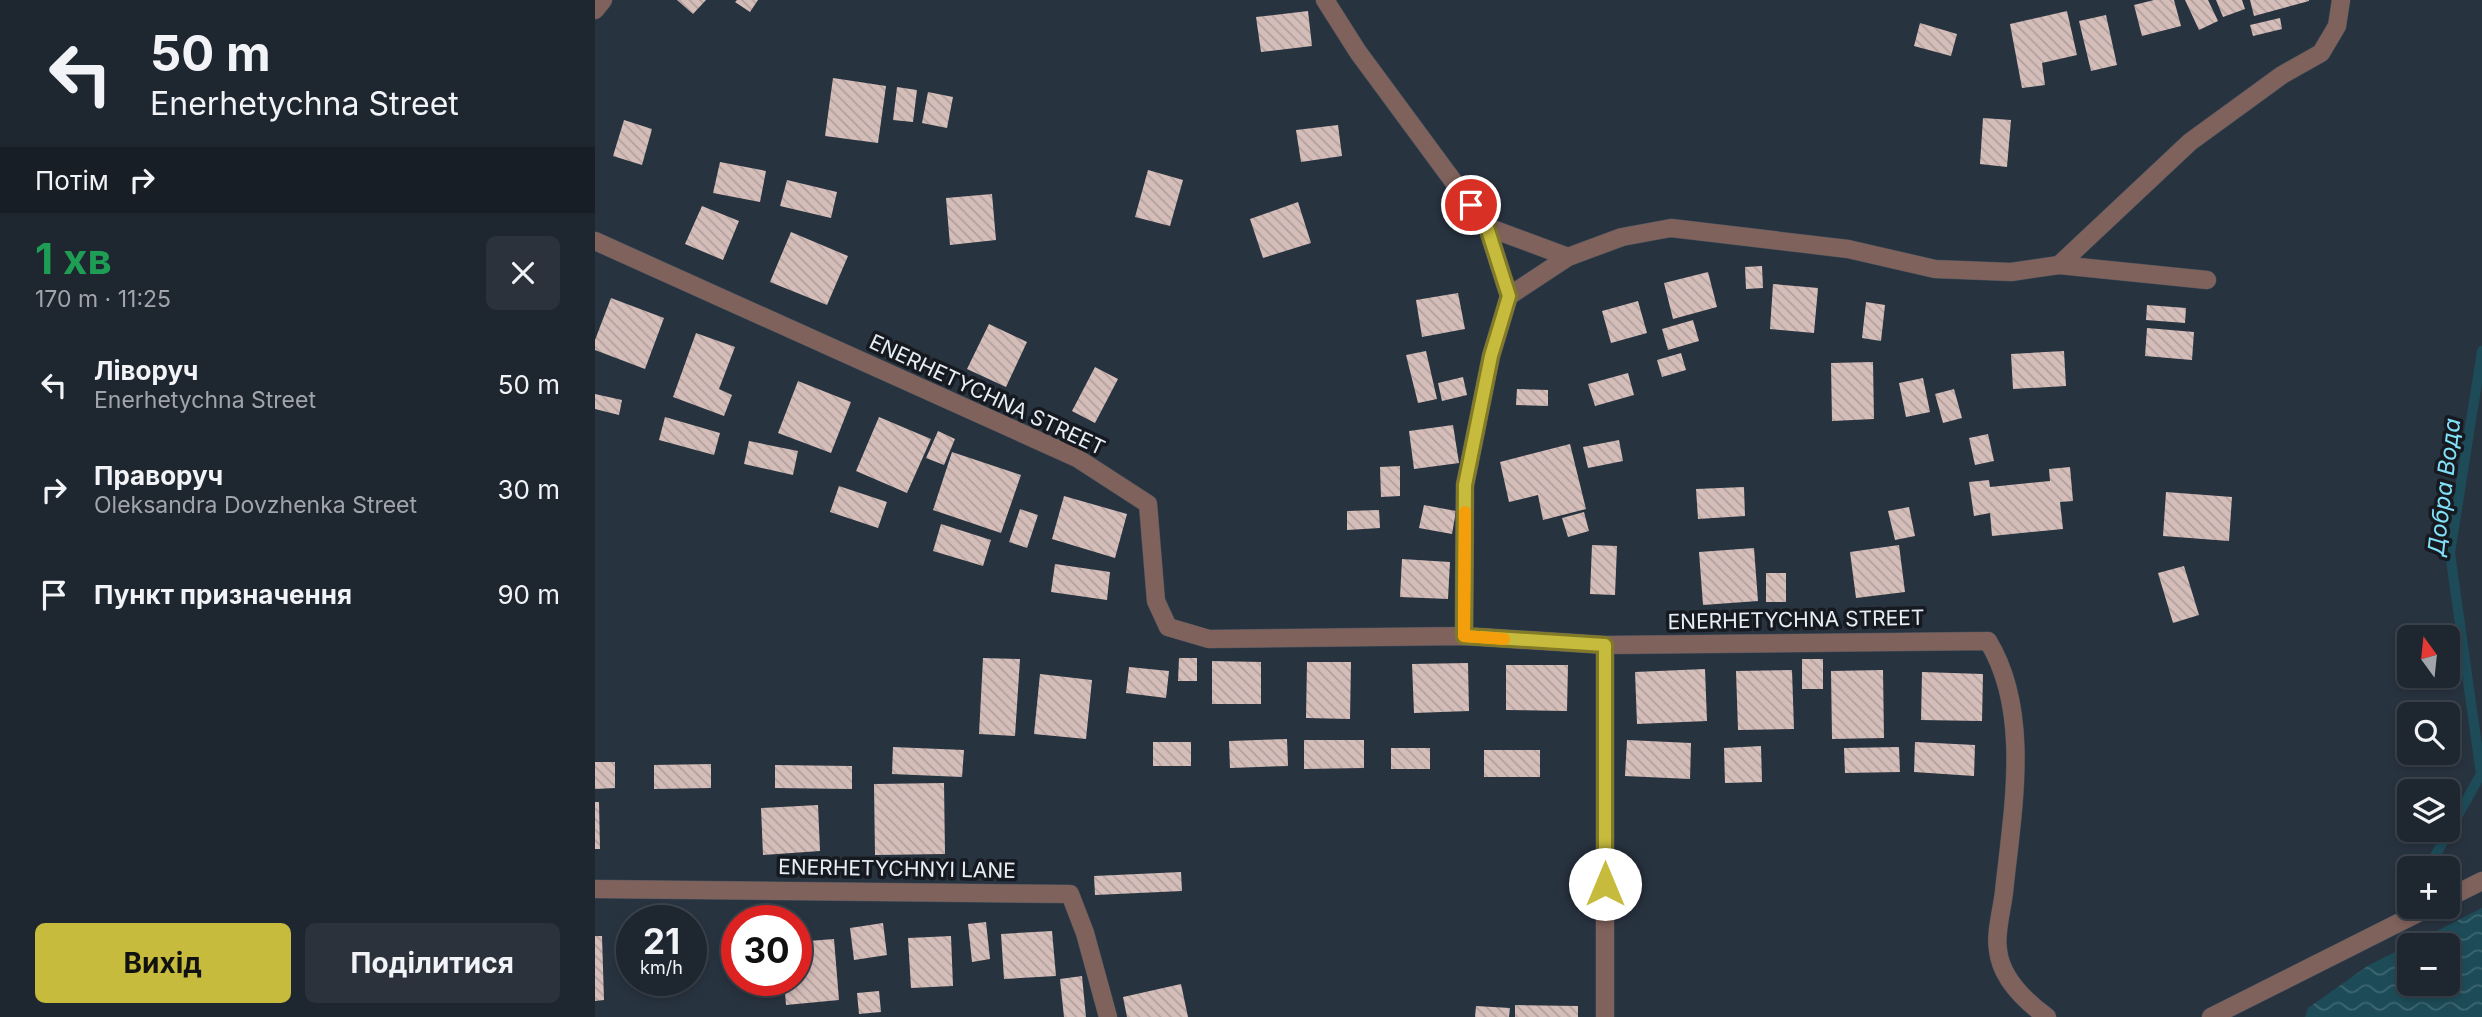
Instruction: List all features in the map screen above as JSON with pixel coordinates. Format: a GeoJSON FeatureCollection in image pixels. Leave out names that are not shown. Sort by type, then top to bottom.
{"type":"FeatureCollection","features":[{"type":"Feature","properties":{"kind":"street"},"geometry":{"type":"LineString","coordinates":[[595,10],[603,0]]}},
{"type":"Feature","properties":{"kind":"street"},"geometry":{"type":"LineString","coordinates":[[1325,0],[1358,52],[1487,227],[1509,296],[1491,356],[1465,485],[1464,636]]}},
{"type":"Feature","properties":{"kind":"street"},"geometry":{"type":"LineString","coordinates":[[2059,265],[2190,142],[2281,75],[2321,53],[2337,26],[2341,0]]}},
{"type":"Feature","properties":{"kind":"street"},"geometry":{"type":"LineString","coordinates":[[1487,227],[1568,257]]}},
{"type":"Feature","properties":{"kind":"street"},"geometry":{"type":"LineString","coordinates":[[1509,296],[1568,257],[1622,237],[1671,228],[1848,249],[1935,269],[2011,272],[2059,265],[2207,280]]}},
{"type":"Feature","properties":{"kind":"street","name":"ENERHETYCHNA STREET"},"geometry":{"type":"LineString","coordinates":[[595,241],[1077,458],[1148,505],[1156,601],[1168,627],[1209,639],[1464,636],[1605,645],[1987,641],[2001,662],[2010,703],[2017,778],[1998,950],[2011,985],[2047,1017]]}},
{"type":"Feature","properties":{"kind":"street"},"geometry":{"type":"LineString","coordinates":[[1605,645],[1605,1017]]}},
{"type":"Feature","properties":{"kind":"street"},"geometry":{"type":"LineString","coordinates":[[2460,892],[2482,881]]}},
{"type":"Feature","properties":{"kind":"street","name":"ENERHETYCHNYI LANE"},"geometry":{"type":"LineString","coordinates":[[595,889],[1070,894],[1086,933],[1108,1017]]}},
{"type":"Feature","properties":{"kind":"street"},"geometry":{"type":"LineString","coordinates":[[2211,1017],[2406,919]]}},
{"type":"Feature","properties":{"kind":"water"},"geometry":{"type":"Polygon","coordinates":[[[2482,908],[2482,1017],[2305,1017],[2308,1008],[2369,965],[2397,951],[2397,996],[2460,996],[2460,933],[2432,933],[2482,908]]]}},
{"type":"Feature","properties":{"kind":"building"},"geometry":{"type":"Polygon","coordinates":[[[677,0],[706,0],[693,14],[677,0]]]}},
{"type":"Feature","properties":{"kind":"building"},"geometry":{"type":"Polygon","coordinates":[[[758,0],[750,12],[735,2],[758,0]]]}},
{"type":"Feature","properties":{"kind":"building"},"geometry":{"type":"Polygon","coordinates":[[[2154,0],[2174,0],[2181,26],[2142,36],[2134,5],[2154,0]]]}},
{"type":"Feature","properties":{"kind":"building"},"geometry":{"type":"Polygon","coordinates":[[[2185,0],[2208,0],[2218,21],[2199,30],[2185,0]]]}},
{"type":"Feature","properties":{"kind":"building"},"geometry":{"type":"Polygon","coordinates":[[[2216,0],[2242,0],[2245,9],[2223,17],[2216,0]]]}},
{"type":"Feature","properties":{"kind":"building"},"geometry":{"type":"Polygon","coordinates":[[[2250,0],[2309,0],[2309,1],[2254,16],[2250,0]]]}},
{"type":"Feature","properties":{"kind":"building"},"geometry":{"type":"Polygon","coordinates":[[[1308,11],[1312,46],[1261,52],[1256,17],[1308,11]]]}},
{"type":"Feature","properties":{"kind":"building"},"geometry":{"type":"Polygon","coordinates":[[[2067,11],[2077,55],[2042,63],[2045,85],[2022,88],[2010,24],[2067,11]]]}},
{"type":"Feature","properties":{"kind":"building"},"geometry":{"type":"Polygon","coordinates":[[[2106,15],[2117,65],[2091,71],[2079,21],[2106,15]]]}},
{"type":"Feature","properties":{"kind":"building"},"geometry":{"type":"Polygon","coordinates":[[[2280,18],[2282,29],[2253,36],[2250,25],[2280,18]]]}},
{"type":"Feature","properties":{"kind":"building"},"geometry":{"type":"Polygon","coordinates":[[[1920,23],[1957,34],[1951,56],[1914,46],[1920,23]]]}},
{"type":"Feature","properties":{"kind":"building"},"geometry":{"type":"Polygon","coordinates":[[[833,78],[886,86],[878,143],[825,136],[833,78]]]}},
{"type":"Feature","properties":{"kind":"building"},"geometry":{"type":"Polygon","coordinates":[[[897,87],[917,90],[913,122],[893,120],[897,87]]]}},
{"type":"Feature","properties":{"kind":"building"},"geometry":{"type":"Polygon","coordinates":[[[928,92],[953,97],[947,128],[922,123],[928,92]]]}},
{"type":"Feature","properties":{"kind":"building"},"geometry":{"type":"Polygon","coordinates":[[[1983,118],[2011,120],[2007,167],[1980,164],[1983,118]]]}},
{"type":"Feature","properties":{"kind":"building"},"geometry":{"type":"Polygon","coordinates":[[[624,120],[652,129],[642,165],[613,156],[624,120]]]}},
{"type":"Feature","properties":{"kind":"building"},"geometry":{"type":"Polygon","coordinates":[[[1338,125],[1342,156],[1301,162],[1296,130],[1338,125]]]}},
{"type":"Feature","properties":{"kind":"building"},"geometry":{"type":"Polygon","coordinates":[[[720,162],[766,171],[760,202],[713,193],[720,162]]]}},
{"type":"Feature","properties":{"kind":"building"},"geometry":{"type":"Polygon","coordinates":[[[1148,170],[1183,180],[1170,226],[1135,217],[1148,170]]]}},
{"type":"Feature","properties":{"kind":"building"},"geometry":{"type":"Polygon","coordinates":[[[787,180],[837,192],[831,218],[780,206],[787,180]]]}},
{"type":"Feature","properties":{"kind":"building"},"geometry":{"type":"Polygon","coordinates":[[[992,194],[996,240],[950,245],[946,198],[992,194]]]}},
{"type":"Feature","properties":{"kind":"building"},"geometry":{"type":"Polygon","coordinates":[[[1298,202],[1311,243],[1263,258],[1250,219],[1298,202]]]}},
{"type":"Feature","properties":{"kind":"building"},"geometry":{"type":"Polygon","coordinates":[[[702,206],[739,221],[723,260],[685,244],[702,206]]]}},
{"type":"Feature","properties":{"kind":"building"},"geometry":{"type":"Polygon","coordinates":[[[791,232],[848,256],[827,305],[770,282],[791,232]]]}},
{"type":"Feature","properties":{"kind":"building"},"geometry":{"type":"Polygon","coordinates":[[[1762,266],[1763,288],[1746,289],[1745,267],[1762,266]]]}},
{"type":"Feature","properties":{"kind":"building"},"geometry":{"type":"Polygon","coordinates":[[[1708,272],[1717,307],[1673,319],[1664,283],[1708,272]]]}},
{"type":"Feature","properties":{"kind":"building"},"geometry":{"type":"Polygon","coordinates":[[[1773,284],[1818,288],[1814,333],[1770,329],[1773,284]]]}},
{"type":"Feature","properties":{"kind":"building"},"geometry":{"type":"Polygon","coordinates":[[[1458,293],[1465,329],[1422,337],[1416,300],[1458,293]]]}},
{"type":"Feature","properties":{"kind":"building"},"geometry":{"type":"Polygon","coordinates":[[[611,298],[664,318],[645,369],[595,350],[595,340],[611,298]]]}},
{"type":"Feature","properties":{"kind":"building"},"geometry":{"type":"Polygon","coordinates":[[[1638,301],[1647,333],[1611,343],[1602,311],[1638,301]]]}},
{"type":"Feature","properties":{"kind":"building"},"geometry":{"type":"Polygon","coordinates":[[[1866,302],[1885,305],[1881,341],[1862,338],[1866,302]]]}},
{"type":"Feature","properties":{"kind":"building"},"geometry":{"type":"Polygon","coordinates":[[[2147,305],[2186,308],[2185,323],[2146,320],[2147,305]]]}},
{"type":"Feature","properties":{"kind":"building"},"geometry":{"type":"Polygon","coordinates":[[[1693,320],[1699,341],[1668,350],[1662,329],[1693,320]]]}},
{"type":"Feature","properties":{"kind":"building"},"geometry":{"type":"Polygon","coordinates":[[[989,324],[1027,342],[1006,387],[967,369],[989,324]]]}},
{"type":"Feature","properties":{"kind":"building"},"geometry":{"type":"Polygon","coordinates":[[[2147,328],[2194,332],[2192,360],[2145,356],[2147,328]]]}},
{"type":"Feature","properties":{"kind":"building"},"geometry":{"type":"Polygon","coordinates":[[[696,333],[735,347],[719,389],[732,395],[724,416],[673,397],[696,333]]]}},
{"type":"Feature","properties":{"kind":"building"},"geometry":{"type":"Polygon","coordinates":[[[1426,351],[1437,399],[1418,403],[1406,355],[1426,351]]]}},
{"type":"Feature","properties":{"kind":"building"},"geometry":{"type":"Polygon","coordinates":[[[2064,351],[2066,386],[2013,389],[2011,354],[2064,351]]]}},
{"type":"Feature","properties":{"kind":"building"},"geometry":{"type":"Polygon","coordinates":[[[1681,353],[1686,370],[1662,377],[1657,360],[1681,353]]]}},
{"type":"Feature","properties":{"kind":"building"},"geometry":{"type":"Polygon","coordinates":[[[1873,362],[1874,419],[1832,421],[1831,363],[1873,362]]]}},
{"type":"Feature","properties":{"kind":"building"},"geometry":{"type":"Polygon","coordinates":[[[1095,367],[1118,379],[1095,423],[1072,411],[1095,367]]]}},
{"type":"Feature","properties":{"kind":"building"},"geometry":{"type":"Polygon","coordinates":[[[1628,373],[1634,395],[1595,406],[1588,384],[1628,373]]]}},
{"type":"Feature","properties":{"kind":"building"},"geometry":{"type":"Polygon","coordinates":[[[1463,377],[1467,395],[1442,401],[1438,383],[1463,377]]]}},
{"type":"Feature","properties":{"kind":"building"},"geometry":{"type":"Polygon","coordinates":[[[1923,378],[1930,412],[1906,417],[1899,383],[1923,378]]]}},
{"type":"Feature","properties":{"kind":"building"},"geometry":{"type":"Polygon","coordinates":[[[798,381],[851,402],[831,453],[778,433],[798,381]]]}},
{"type":"Feature","properties":{"kind":"building"},"geometry":{"type":"Polygon","coordinates":[[[1517,389],[1548,390],[1548,406],[1516,405],[1517,389]]]}},
{"type":"Feature","properties":{"kind":"building"},"geometry":{"type":"Polygon","coordinates":[[[1954,389],[1962,418],[1943,423],[1935,394],[1954,389]]]}},
{"type":"Feature","properties":{"kind":"building"},"geometry":{"type":"Polygon","coordinates":[[[595,394],[622,400],[619,415],[595,409],[595,394]]]}},
{"type":"Feature","properties":{"kind":"building"},"geometry":{"type":"Polygon","coordinates":[[[665,417],[720,433],[714,455],[659,440],[665,417]]]}},
{"type":"Feature","properties":{"kind":"building"},"geometry":{"type":"Polygon","coordinates":[[[879,417],[931,439],[907,493],[856,471],[879,417]]]}},
{"type":"Feature","properties":{"kind":"building"},"geometry":{"type":"Polygon","coordinates":[[[1453,425],[1459,463],[1414,469],[1409,431],[1453,425]]]}},
{"type":"Feature","properties":{"kind":"building"},"geometry":{"type":"Polygon","coordinates":[[[938,431],[955,439],[944,465],[926,458],[938,431]]]}},
{"type":"Feature","properties":{"kind":"building"},"geometry":{"type":"Polygon","coordinates":[[[1988,434],[1994,461],[1975,465],[1969,438],[1988,434]]]}},
{"type":"Feature","properties":{"kind":"building"},"geometry":{"type":"Polygon","coordinates":[[[1619,440],[1623,461],[1588,468],[1583,447],[1619,440]]]}},
{"type":"Feature","properties":{"kind":"building"},"geometry":{"type":"Polygon","coordinates":[[[749,441],[798,451],[793,475],[744,464],[749,441]]]}},
{"type":"Feature","properties":{"kind":"building"},"geometry":{"type":"Polygon","coordinates":[[[1570,444],[1586,509],[1543,520],[1538,495],[1509,502],[1500,462],[1570,444]]]}},
{"type":"Feature","properties":{"kind":"building"},"geometry":{"type":"Polygon","coordinates":[[[952,452],[1021,475],[1001,533],[933,510],[952,452]]]}},
{"type":"Feature","properties":{"kind":"building"},"geometry":{"type":"Polygon","coordinates":[[[1400,466],[1400,496],[1381,497],[1380,467],[1400,466]]]}},
{"type":"Feature","properties":{"kind":"building"},"geometry":{"type":"Polygon","coordinates":[[[2070,467],[2073,501],[2060,502],[2063,529],[1992,536],[1990,513],[1974,516],[1969,482],[1989,480],[1990,487],[2050,481],[2049,469],[2070,467]]]}},
{"type":"Feature","properties":{"kind":"building"},"geometry":{"type":"Polygon","coordinates":[[[839,486],[887,502],[878,528],[830,512],[839,486]]]}},
{"type":"Feature","properties":{"kind":"building"},"geometry":{"type":"Polygon","coordinates":[[[1744,487],[1745,516],[1698,519],[1696,489],[1744,487]]]}},
{"type":"Feature","properties":{"kind":"building"},"geometry":{"type":"Polygon","coordinates":[[[2166,492],[2232,497],[2229,541],[2163,536],[2166,492]]]}},
{"type":"Feature","properties":{"kind":"building"},"geometry":{"type":"Polygon","coordinates":[[[1064,496],[1127,514],[1115,558],[1052,539],[1064,496]]]}},
{"type":"Feature","properties":{"kind":"building"},"geometry":{"type":"Polygon","coordinates":[[[1424,505],[1456,511],[1452,534],[1419,528],[1424,505]]]}},
{"type":"Feature","properties":{"kind":"building"},"geometry":{"type":"Polygon","coordinates":[[[1909,507],[1915,536],[1895,540],[1888,511],[1909,507]]]}},
{"type":"Feature","properties":{"kind":"building"},"geometry":{"type":"Polygon","coordinates":[[[1020,509],[1038,515],[1027,548],[1009,542],[1020,509]]]}},
{"type":"Feature","properties":{"kind":"building"},"geometry":{"type":"Polygon","coordinates":[[[1379,510],[1380,528],[1347,530],[1347,511],[1379,510]]]}},
{"type":"Feature","properties":{"kind":"building"},"geometry":{"type":"Polygon","coordinates":[[[1584,512],[1589,531],[1568,537],[1562,518],[1584,512]]]}},
{"type":"Feature","properties":{"kind":"building"},"geometry":{"type":"Polygon","coordinates":[[[941,524],[991,540],[983,566],[933,551],[941,524]]]}},
{"type":"Feature","properties":{"kind":"building"},"geometry":{"type":"Polygon","coordinates":[[[1592,545],[1617,546],[1615,595],[1590,594],[1592,545]]]}},
{"type":"Feature","properties":{"kind":"building"},"geometry":{"type":"Polygon","coordinates":[[[1899,545],[1905,592],[1856,598],[1850,552],[1899,545]]]}},
{"type":"Feature","properties":{"kind":"building"},"geometry":{"type":"Polygon","coordinates":[[[1754,548],[1758,601],[1703,605],[1699,552],[1754,548]]]}},
{"type":"Feature","properties":{"kind":"building"},"geometry":{"type":"Polygon","coordinates":[[[1402,559],[1450,562],[1448,599],[1400,597],[1402,559]]]}},
{"type":"Feature","properties":{"kind":"building"},"geometry":{"type":"Polygon","coordinates":[[[1055,564],[1110,572],[1107,600],[1051,592],[1055,564]]]}},
{"type":"Feature","properties":{"kind":"building"},"geometry":{"type":"Polygon","coordinates":[[[2184,566],[2199,615],[2173,623],[2158,573],[2184,566]]]}},
{"type":"Feature","properties":{"kind":"building"},"geometry":{"type":"Polygon","coordinates":[[[1766,573],[1786,573],[1786,602],[1766,602],[1766,573]]]}},
{"type":"Feature","properties":{"kind":"building"},"geometry":{"type":"Polygon","coordinates":[[[983,658],[1020,659],[1015,736],[979,734],[983,658]]]}},
{"type":"Feature","properties":{"kind":"building"},"geometry":{"type":"Polygon","coordinates":[[[1179,658],[1197,658],[1197,681],[1178,681],[1179,658]]]}},
{"type":"Feature","properties":{"kind":"building"},"geometry":{"type":"Polygon","coordinates":[[[1802,659],[1823,659],[1823,689],[1802,689],[1802,659]]]}},
{"type":"Feature","properties":{"kind":"building"},"geometry":{"type":"Polygon","coordinates":[[[1212,661],[1261,662],[1261,704],[1212,704],[1212,661]]]}},
{"type":"Feature","properties":{"kind":"building"},"geometry":{"type":"Polygon","coordinates":[[[1307,662],[1351,662],[1350,719],[1306,718],[1307,662]]]}},
{"type":"Feature","properties":{"kind":"building"},"geometry":{"type":"Polygon","coordinates":[[[1468,663],[1469,711],[1414,713],[1412,664],[1468,663]]]}},
{"type":"Feature","properties":{"kind":"building"},"geometry":{"type":"Polygon","coordinates":[[[1506,665],[1568,665],[1567,711],[1506,710],[1506,665]]]}},
{"type":"Feature","properties":{"kind":"building"},"geometry":{"type":"Polygon","coordinates":[[[1129,667],[1169,671],[1166,698],[1126,693],[1129,667]]]}},
{"type":"Feature","properties":{"kind":"building"},"geometry":{"type":"Polygon","coordinates":[[[1705,669],[1707,721],[1637,724],[1635,672],[1705,669]]]}},
{"type":"Feature","properties":{"kind":"building"},"geometry":{"type":"Polygon","coordinates":[[[1792,670],[1794,729],[1738,730],[1736,671],[1792,670]]]}},
{"type":"Feature","properties":{"kind":"building"},"geometry":{"type":"Polygon","coordinates":[[[1883,670],[1884,738],[1832,739],[1831,671],[1883,670]]]}},
{"type":"Feature","properties":{"kind":"building"},"geometry":{"type":"Polygon","coordinates":[[[1922,672],[1983,674],[1982,721],[1921,720],[1922,672]]]}},
{"type":"Feature","properties":{"kind":"building"},"geometry":{"type":"Polygon","coordinates":[[[1040,674],[1092,680],[1086,739],[1034,734],[1040,674]]]}},
{"type":"Feature","properties":{"kind":"building"},"geometry":{"type":"Polygon","coordinates":[[[1287,739],[1288,766],[1230,768],[1229,741],[1287,739]]]}},
{"type":"Feature","properties":{"kind":"building"},"geometry":{"type":"Polygon","coordinates":[[[1304,740],[1364,740],[1364,768],[1304,769],[1304,740]]]}},
{"type":"Feature","properties":{"kind":"building"},"geometry":{"type":"Polygon","coordinates":[[[1627,740],[1691,743],[1690,779],[1625,776],[1627,740]]]}},
{"type":"Feature","properties":{"kind":"building"},"geometry":{"type":"Polygon","coordinates":[[[1153,742],[1191,742],[1191,766],[1153,766],[1153,742]]]}},
{"type":"Feature","properties":{"kind":"building"},"geometry":{"type":"Polygon","coordinates":[[[1915,742],[1975,745],[1974,776],[1914,772],[1915,742]]]}},
{"type":"Feature","properties":{"kind":"building"},"geometry":{"type":"Polygon","coordinates":[[[1761,746],[1762,782],[1725,783],[1724,748],[1761,746]]]}},
{"type":"Feature","properties":{"kind":"building"},"geometry":{"type":"Polygon","coordinates":[[[893,747],[964,750],[962,777],[892,774],[893,747]]]}},
{"type":"Feature","properties":{"kind":"building"},"geometry":{"type":"Polygon","coordinates":[[[1899,747],[1900,772],[1845,773],[1844,748],[1899,747]]]}},
{"type":"Feature","properties":{"kind":"building"},"geometry":{"type":"Polygon","coordinates":[[[1391,748],[1430,748],[1430,769],[1391,769],[1391,748]]]}},
{"type":"Feature","properties":{"kind":"building"},"geometry":{"type":"Polygon","coordinates":[[[1484,750],[1540,750],[1540,777],[1484,777],[1484,750]]]}},
{"type":"Feature","properties":{"kind":"building"},"geometry":{"type":"Polygon","coordinates":[[[595,762],[615,762],[615,788],[595,789],[595,762]]]}},
{"type":"Feature","properties":{"kind":"building"},"geometry":{"type":"Polygon","coordinates":[[[711,764],[711,788],[654,789],[654,765],[711,764]]]}},
{"type":"Feature","properties":{"kind":"building"},"geometry":{"type":"Polygon","coordinates":[[[775,765],[852,766],[852,789],[775,788],[775,765]]]}},
{"type":"Feature","properties":{"kind":"building"},"geometry":{"type":"Polygon","coordinates":[[[944,783],[945,854],[875,855],[874,784],[944,783]]]}},
{"type":"Feature","properties":{"kind":"building"},"geometry":{"type":"Polygon","coordinates":[[[595,802],[599,802],[600,849],[595,849],[595,802]]]}},
{"type":"Feature","properties":{"kind":"building"},"geometry":{"type":"Polygon","coordinates":[[[818,805],[820,851],[763,855],[761,808],[818,805]]]}},
{"type":"Feature","properties":{"kind":"building"},"geometry":{"type":"Polygon","coordinates":[[[1181,872],[1182,891],[1095,895],[1094,876],[1181,872]]]}},
{"type":"Feature","properties":{"kind":"building"},"geometry":{"type":"Polygon","coordinates":[[[986,922],[990,959],[972,962],[968,924],[986,922]]]}},
{"type":"Feature","properties":{"kind":"building"},"geometry":{"type":"Polygon","coordinates":[[[883,923],[887,955],[854,960],[850,928],[883,923]]]}},
{"type":"Feature","properties":{"kind":"building"},"geometry":{"type":"Polygon","coordinates":[[[1052,931],[1056,976],[1004,979],[1001,934],[1052,931]]]}},
{"type":"Feature","properties":{"kind":"building"},"geometry":{"type":"Polygon","coordinates":[[[595,936],[602,936],[604,1000],[595,1001],[595,936]]]}},
{"type":"Feature","properties":{"kind":"building"},"geometry":{"type":"Polygon","coordinates":[[[951,936],[953,986],[911,988],[908,938],[951,936]]]}},
{"type":"Feature","properties":{"kind":"building"},"geometry":{"type":"Polygon","coordinates":[[[834,939],[839,1000],[786,1005],[785,996],[812,996],[812,941],[834,939]]]}},
{"type":"Feature","properties":{"kind":"building"},"geometry":{"type":"Polygon","coordinates":[[[1082,976],[1086,1017],[1064,1017],[1060,979],[1082,976]]]}},
{"type":"Feature","properties":{"kind":"building"},"geometry":{"type":"Polygon","coordinates":[[[1181,984],[1188,1017],[1127,1017],[1123,997],[1181,984]]]}},
{"type":"Feature","properties":{"kind":"building"},"geometry":{"type":"Polygon","coordinates":[[[879,991],[881,1012],[859,1014],[857,993],[879,991]]]}},
{"type":"Feature","properties":{"kind":"building"},"geometry":{"type":"Polygon","coordinates":[[[1515,1005],[1578,1006],[1578,1017],[1515,1017],[1515,1005]]]}},
{"type":"Feature","properties":{"kind":"building"},"geometry":{"type":"Polygon","coordinates":[[[1476,1006],[1510,1008],[1509,1017],[1475,1017],[1476,1006]]]}},
{"type":"Feature","properties":{"kind":"waterway","name":"Добра Вода"},"geometry":{"type":"LineString","coordinates":[[2435,856],[2481,774],[2450,553],[2482,351]]}},
{"type":"Feature","properties":{"kind":"slow traffic"},"geometry":{"type":"LineString","coordinates":[[1465,512],[1464,636],[1504,639]]}},
{"type":"Feature","properties":{"kind":"route"},"geometry":{"type":"LineString","coordinates":[[1471,205],[1487,227],[1509,296],[1491,356],[1465,485],[1464,636],[1605,645],[1605,884]]}}]}
